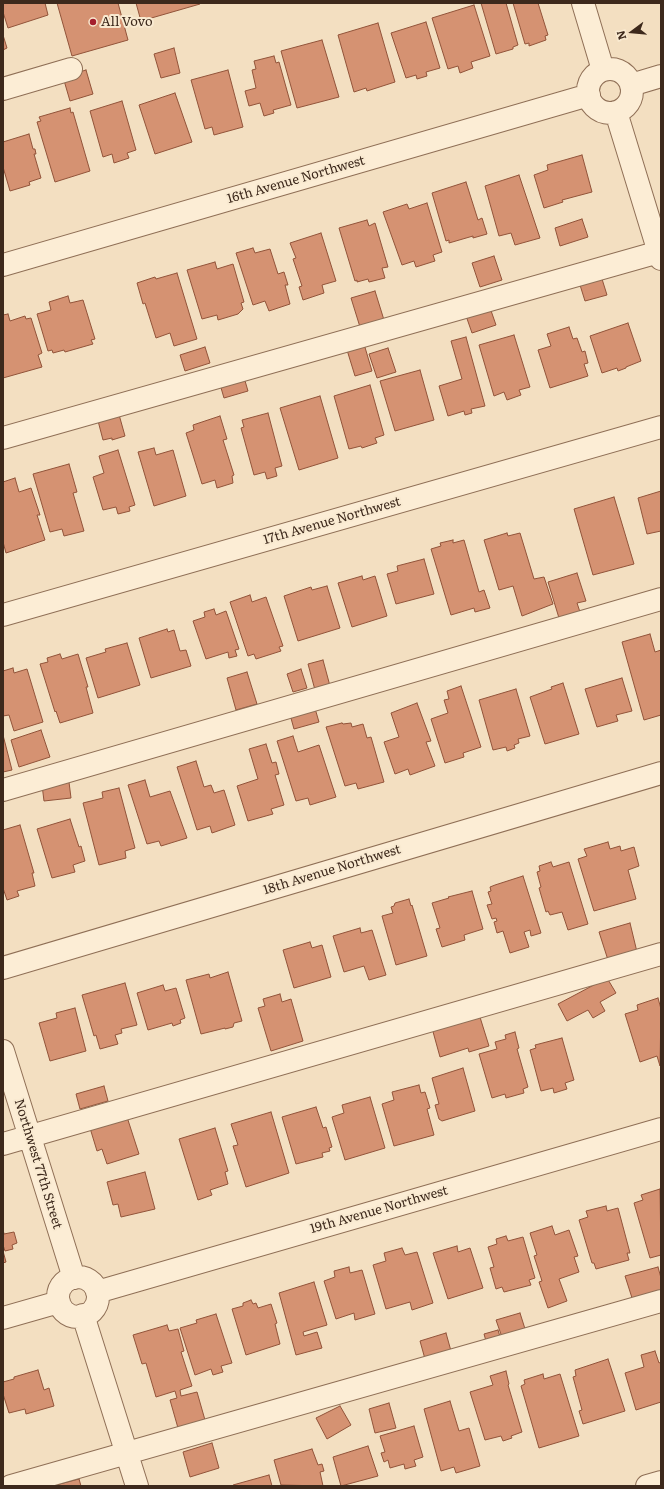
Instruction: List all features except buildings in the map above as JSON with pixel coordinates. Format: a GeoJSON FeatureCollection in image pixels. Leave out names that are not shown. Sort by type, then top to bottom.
{"type":"FeatureCollection","features":[{"type":"Feature","properties":{"kind":"street"},"geometry":{"type":"LineString","coordinates":[[583,3],[603,70]]}},
{"type":"Feature","properties":{"kind":"street"},"geometry":{"type":"LineString","coordinates":[[3,89],[71,69]]}},
{"type":"Feature","properties":{"kind":"street"},"geometry":{"type":"LineString","coordinates":[[614,69],[621,72],[627,77],[631,85],[632,89],[629,103],[624,108],[616,112],[605,113],[592,105],[588,90],[590,83],[593,76],[603,70],[614,69]]}},
{"type":"Feature","properties":{"kind":"street"},"geometry":{"type":"LineString","coordinates":[[631,85],[661,76]]}},
{"type":"Feature","properties":{"kind":"street","name":"16th Avenue Northwest"},"geometry":{"type":"LineString","coordinates":[[3,265],[589,95]]}},
{"type":"Feature","properties":{"kind":"street"},"geometry":{"type":"LineString","coordinates":[[3,438],[660,255],[616,112]]}},
{"type":"Feature","properties":{"kind":"street","name":"17th Avenue Northwest"},"geometry":{"type":"LineString","coordinates":[[3,615],[661,426]]}},
{"type":"Feature","properties":{"kind":"street"},"geometry":{"type":"LineString","coordinates":[[3,790],[661,598]]}},
{"type":"Feature","properties":{"kind":"street","name":"18th Avenue Northwest"},"geometry":{"type":"LineString","coordinates":[[3,968],[661,773]]}},
{"type":"Feature","properties":{"kind":"street"},"geometry":{"type":"LineString","coordinates":[[3,1144],[661,954]]}},
{"type":"Feature","properties":{"kind":"street","name":"Northwest 77th Street"},"geometry":{"type":"LineString","coordinates":[[3,1051],[74,1278]]}},
{"type":"Feature","properties":{"kind":"street","name":"19th Avenue Northwest"},"geometry":{"type":"LineString","coordinates":[[97,1292],[661,1128]]}},
{"type":"Feature","properties":{"kind":"street"},"geometry":{"type":"LineString","coordinates":[[80,1277],[86,1279],[92,1283],[97,1292],[95,1306],[91,1311],[83,1316],[68,1314],[63,1310],[59,1302],[59,1290],[62,1285],[68,1280],[74,1278],[80,1277]]}},
{"type":"Feature","properties":{"kind":"street"},"geometry":{"type":"LineString","coordinates":[[11,1486],[661,1301]]}},
{"type":"Feature","properties":{"kind":"street"},"geometry":{"type":"LineString","coordinates":[[3,1318],[59,1302]]}},
{"type":"Feature","properties":{"kind":"street"},"geometry":{"type":"LineString","coordinates":[[83,1316],[137,1486]]}},
{"type":"Feature","properties":{"kind":"street"},"geometry":{"type":"LineString","coordinates":[[647,1486],[661,1482]]}},
{"type":"Feature","properties":{"kind":"place","name":"All Vovo"},"geometry":{"type":"Point","coordinates":[93,22]}}]}
